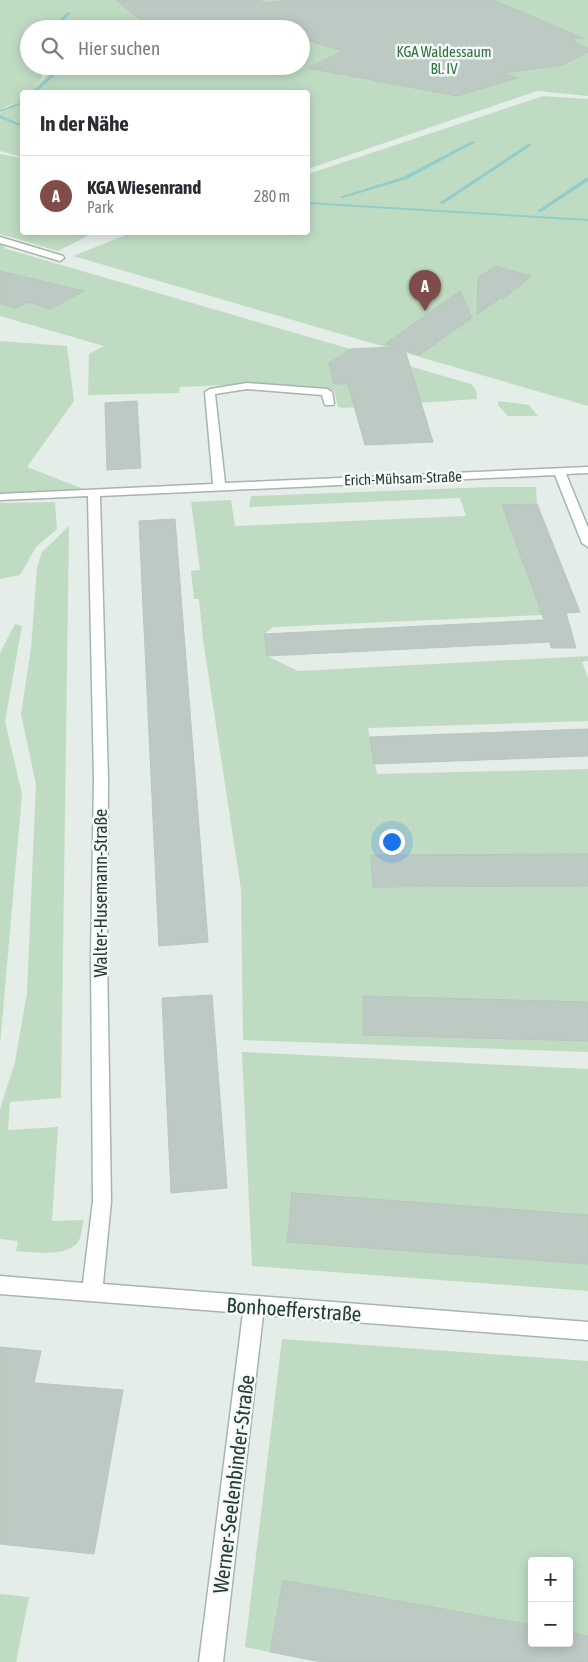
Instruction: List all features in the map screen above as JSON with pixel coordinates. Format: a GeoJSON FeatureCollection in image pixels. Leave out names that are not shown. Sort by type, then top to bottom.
{"type":"FeatureCollection","features":[{"type":"Feature","properties":{"kind":"street"},"geometry":{"type":"LineString","coordinates":[[0,240],[60,258]]}},
{"type":"Feature","properties":{"kind":"street"},"geometry":{"type":"LineString","coordinates":[[219,485],[210,392],[247,386],[327,392],[329,403]]}},
{"type":"Feature","properties":{"kind":"street","name":"Erich-Mühsam-Straße"},"geometry":{"type":"LineString","coordinates":[[0,497],[219,485],[588,470]]}},
{"type":"Feature","properties":{"kind":"street"},"geometry":{"type":"LineString","coordinates":[[559,471],[588,543]]}},
{"type":"Feature","properties":{"kind":"street","name":"Walter-Husemann-Straße"},"geometry":{"type":"LineString","coordinates":[[92,1292],[102,1201],[99,957],[101,779],[94,493]]}},
{"type":"Feature","properties":{"kind":"street","name":"Bonhoefferstraße"},"geometry":{"type":"LineString","coordinates":[[0,1285],[588,1331]]}},
{"type":"Feature","properties":{"kind":"street","name":"Werner-Seelenbinder-Straße"},"geometry":{"type":"LineString","coordinates":[[211,1662],[254,1306]]}},
{"type":"Feature","properties":{"kind":"green space","name":"KGA Waldessaum Bl. IV"},"geometry":{"type":"Polygon","coordinates":[[[0,0],[588,0],[588,96],[537,91],[310,168],[310,90],[20,90],[20,156],[0,151],[0,113],[15,102],[0,110],[0,0]]]}},
{"type":"Feature","properties":{"kind":"green space"},"geometry":{"type":"Polygon","coordinates":[[[543,96],[588,99],[588,406],[73,256],[126,235],[310,235],[310,173],[543,96]]]}},
{"type":"Feature","properties":{"kind":"green space"},"geometry":{"type":"Polygon","coordinates":[[[0,154],[20,158],[20,235],[89,235],[58,251],[0,234],[0,154]]]}},
{"type":"Feature","properties":{"kind":"green space"},"geometry":{"type":"Polygon","coordinates":[[[0,244],[6,246],[3,248],[471,384],[476,390],[477,399],[343,408],[338,407],[334,390],[250,384],[180,387],[179,393],[88,395],[89,354],[104,346],[0,316],[0,244]]]}},
{"type":"Feature","properties":{"kind":"green space"},"geometry":{"type":"Polygon","coordinates":[[[0,341],[67,346],[74,401],[27,467],[94,493],[0,497],[0,341]]]}},
{"type":"Feature","properties":{"kind":"green space"},"geometry":{"type":"Polygon","coordinates":[[[498,401],[529,405],[538,416],[508,416],[498,405],[498,401]]]}},
{"type":"Feature","properties":{"kind":"green space"},"geometry":{"type":"Polygon","coordinates":[[[536,487],[537,504],[502,506],[542,615],[273,627],[264,634],[267,656],[298,671],[588,656],[588,661],[582,662],[588,678],[588,721],[368,728],[377,774],[588,769],[588,854],[371,856],[373,887],[588,886],[588,1052],[243,1040],[241,889],[203,640],[199,599],[194,599],[191,571],[200,570],[191,502],[231,500],[235,526],[466,516],[460,498],[249,507],[251,496],[536,487]]]}},
{"type":"Feature","properties":{"kind":"green space"},"geometry":{"type":"Polygon","coordinates":[[[55,502],[57,529],[36,547],[20,575],[0,579],[0,503],[55,502]]]}},
{"type":"Feature","properties":{"kind":"green space"},"geometry":{"type":"Polygon","coordinates":[[[69,526],[61,1098],[10,1102],[8,1130],[58,1127],[52,1221],[84,1220],[80,1238],[74,1246],[59,1252],[41,1253],[16,1251],[18,1241],[0,1239],[0,1109],[15,1062],[27,993],[36,784],[21,714],[31,648],[37,568],[42,552],[69,526]]]}},
{"type":"Feature","properties":{"kind":"green space"},"geometry":{"type":"Polygon","coordinates":[[[15,624],[22,626],[5,721],[22,794],[0,1045],[0,653],[15,624]]]}},
{"type":"Feature","properties":{"kind":"green space"},"geometry":{"type":"Polygon","coordinates":[[[242,1052],[588,1069],[588,1291],[252,1266],[242,1052]]]}},
{"type":"Feature","properties":{"kind":"green space"},"geometry":{"type":"Polygon","coordinates":[[[282,1339],[588,1361],[588,1636],[573,1633],[573,1557],[528,1557],[528,1624],[283,1580],[270,1652],[245,1647],[282,1339]]]}},
{"type":"Feature","properties":{"kind":"green space"},"geometry":{"type":"Polygon","coordinates":[[[0,1594],[29,1597],[16,1662],[0,1662],[0,1594]]]}},
{"type":"Feature","properties":{"kind":"building","name":"KGA Waldessaum Bl. IV"},"geometry":{"type":"Polygon","coordinates":[[[116,0],[260,0],[265,3],[287,0],[493,0],[583,38],[571,39],[588,49],[588,52],[562,65],[503,73],[518,78],[457,96],[310,68],[343,51],[310,41],[310,20],[141,20],[116,0]]]}},
{"type":"Feature","properties":{"kind":"building"},"geometry":{"type":"Polygon","coordinates":[[[495,266],[531,276],[503,299],[500,298],[477,315],[478,278],[495,266]]]}},
{"type":"Feature","properties":{"kind":"building"},"geometry":{"type":"Polygon","coordinates":[[[0,271],[84,291],[51,309],[28,302],[17,308],[0,304],[0,271]]]}},
{"type":"Feature","properties":{"kind":"building"},"geometry":{"type":"Polygon","coordinates":[[[460,291],[472,318],[419,355],[405,350],[433,442],[365,445],[348,384],[334,384],[329,363],[351,349],[394,347],[385,344],[460,291]]]}},
{"type":"Feature","properties":{"kind":"building"},"geometry":{"type":"Polygon","coordinates":[[[137,401],[141,468],[107,470],[105,403],[137,401]]]}},
{"type":"Feature","properties":{"kind":"building"},"geometry":{"type":"Polygon","coordinates":[[[537,504],[580,612],[566,613],[576,648],[551,648],[550,642],[267,656],[264,634],[544,620],[502,505],[537,504]]]}},
{"type":"Feature","properties":{"kind":"building"},"geometry":{"type":"Polygon","coordinates":[[[175,519],[208,942],[159,946],[139,521],[175,519]]]}},
{"type":"Feature","properties":{"kind":"building"},"geometry":{"type":"Polygon","coordinates":[[[588,729],[588,756],[374,764],[370,737],[588,729]]]}},
{"type":"Feature","properties":{"kind":"building"},"geometry":{"type":"Polygon","coordinates":[[[588,854],[588,886],[373,887],[371,855],[588,854]]]}},
{"type":"Feature","properties":{"kind":"building"},"geometry":{"type":"Polygon","coordinates":[[[212,995],[227,1188],[171,1193],[162,998],[212,995]]]}},
{"type":"Feature","properties":{"kind":"building"},"geometry":{"type":"Polygon","coordinates":[[[363,996],[588,1002],[588,1041],[363,1035],[363,996]]]}},
{"type":"Feature","properties":{"kind":"building"},"geometry":{"type":"Polygon","coordinates":[[[292,1193],[588,1215],[588,1264],[287,1242],[292,1193]]]}},
{"type":"Feature","properties":{"kind":"building"},"geometry":{"type":"Polygon","coordinates":[[[0,1347],[41,1351],[34,1383],[123,1390],[94,1554],[0,1544],[0,1347]]]}},
{"type":"Feature","properties":{"kind":"building"},"geometry":{"type":"Polygon","coordinates":[[[283,1580],[528,1624],[528,1647],[573,1647],[573,1633],[588,1636],[588,1662],[322,1662],[270,1652],[283,1580]]]}},
{"type":"Feature","properties":{"kind":"waterway"},"geometry":{"type":"LineString","coordinates":[[62,20],[69,13]]}},
{"type":"Feature","properties":{"kind":"waterway"},"geometry":{"type":"LineString","coordinates":[[36,90],[52,75]]}},
{"type":"Feature","properties":{"kind":"waterway"},"geometry":{"type":"LineString","coordinates":[[0,111],[20,104]]}},
{"type":"Feature","properties":{"kind":"waterway"},"geometry":{"type":"LineString","coordinates":[[0,116],[20,125]]}},
{"type":"Feature","properties":{"kind":"waterway"},"geometry":{"type":"LineString","coordinates":[[341,197],[405,178],[474,142]]}},
{"type":"Feature","properties":{"kind":"waterway"},"geometry":{"type":"LineString","coordinates":[[441,203],[530,145]]}},
{"type":"Feature","properties":{"kind":"waterway"},"geometry":{"type":"LineString","coordinates":[[539,211],[588,179]]}},
{"type":"Feature","properties":{"kind":"waterway"},"geometry":{"type":"LineString","coordinates":[[310,203],[588,220]]}},
{"type":"Feature","properties":{"kind":"place","name":"KGA Wiesenrand"},"geometry":{"type":"Point","coordinates":[425,311]}}]}
